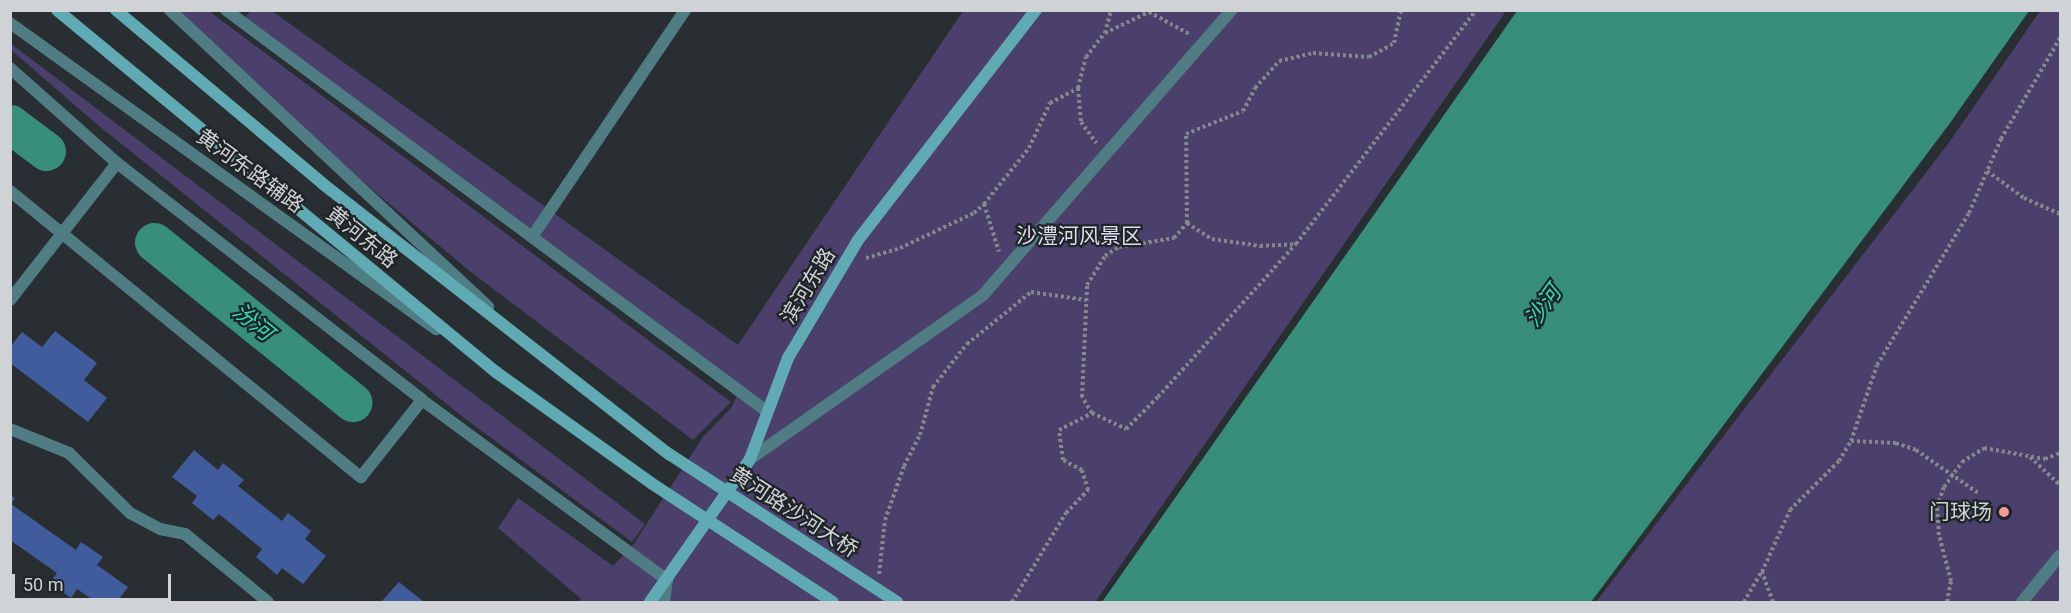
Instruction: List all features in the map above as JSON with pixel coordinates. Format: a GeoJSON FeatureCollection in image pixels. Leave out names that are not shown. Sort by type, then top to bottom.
{"type":"FeatureCollection","features":[{"type":"Feature","properties":{"kind":"main road","name":"黄河东路"},"geometry":{"type":"LineString","coordinates":[[57,10],[496,372],[651,483],[832,603]]}},
{"type":"Feature","properties":{"kind":"main road","name":"黄河东路"},"geometry":{"type":"LineString","coordinates":[[116,10],[323,184],[669,454]]}},
{"type":"Feature","properties":{"kind":"main road","name":"滨河东路"},"geometry":{"type":"LineString","coordinates":[[650,603],[750,459],[765,410],[788,358],[849,255],[1036,10]]}},
{"type":"Feature","properties":{"kind":"main road","name":"黄河路沙河大桥"},"geometry":{"type":"LineString","coordinates":[[669,454],[897,603]]}},
{"type":"Feature","properties":{"kind":"street"},"geometry":{"type":"LineString","coordinates":[[170,10],[526,343]]}},
{"type":"Feature","properties":{"kind":"street"},"geometry":{"type":"LineString","coordinates":[[226,10],[765,410]]}},
{"type":"Feature","properties":{"kind":"street"},"geometry":{"type":"LineString","coordinates":[[532,237],[685,10]]}},
{"type":"Feature","properties":{"kind":"street"},"geometry":{"type":"LineString","coordinates":[[750,459],[983,294],[1232,10]]}},
{"type":"Feature","properties":{"kind":"street","name":"黄河东路辅路"},"geometry":{"type":"LineString","coordinates":[[10,23],[496,372]]}},
{"type":"Feature","properties":{"kind":"street"},"geometry":{"type":"LineString","coordinates":[[10,68],[117,163],[422,400],[667,580],[664,603]]}},
{"type":"Feature","properties":{"kind":"street"},"geometry":{"type":"LineString","coordinates":[[10,300],[117,163]]}},
{"type":"Feature","properties":{"kind":"street"},"geometry":{"type":"LineString","coordinates":[[10,191],[64,232],[361,477],[422,400]]}},
{"type":"Feature","properties":{"kind":"street"},"geometry":{"type":"LineString","coordinates":[[10,429],[69,453],[130,513],[160,529],[185,534],[268,603]]}},
{"type":"Feature","properties":{"kind":"street"},"geometry":{"type":"LineString","coordinates":[[2022,603],[2061,555]]}},
{"type":"Feature","properties":{"kind":"path"},"geometry":{"type":"LineString","coordinates":[[1106,155],[1081,122],[1078,88],[1086,57],[1105,33],[1111,10]]}},
{"type":"Feature","properties":{"kind":"path"},"geometry":{"type":"LineString","coordinates":[[1401,10],[1394,43],[1369,57],[1313,53],[1279,61],[1255,88],[1244,111],[1186,134],[1187,223],[1174,238],[1119,247],[1105,256],[1087,285],[1082,397],[1092,413],[1126,429],[1296,244],[1476,10]]}},
{"type":"Feature","properties":{"kind":"path"},"geometry":{"type":"LineString","coordinates":[[1105,33],[1149,12],[1205,43]]}},
{"type":"Feature","properties":{"kind":"path"},"geometry":{"type":"LineString","coordinates":[[1744,603],[1762,572],[1790,510],[1839,461],[1851,441],[1877,365],[1969,213],[2023,98],[2061,38]]}},
{"type":"Feature","properties":{"kind":"path"},"geometry":{"type":"LineString","coordinates":[[849,255],[873,259],[974,213],[984,204],[1029,148],[1050,103],[1078,88]]}},
{"type":"Feature","properties":{"kind":"path"},"geometry":{"type":"LineString","coordinates":[[1987,171],[2024,198],[2061,214]]}},
{"type":"Feature","properties":{"kind":"path"},"geometry":{"type":"LineString","coordinates":[[984,204],[1004,270]]}},
{"type":"Feature","properties":{"kind":"path"},"geometry":{"type":"LineString","coordinates":[[1187,223],[1212,239],[1260,246],[1296,244]]}},
{"type":"Feature","properties":{"kind":"path"},"geometry":{"type":"LineString","coordinates":[[878,580],[885,520],[904,466],[920,435],[933,387],[967,344],[1031,292],[1086,300]]}},
{"type":"Feature","properties":{"kind":"path"},"geometry":{"type":"LineString","coordinates":[[1012,603],[1066,513],[1088,490],[1082,470],[1063,460],[1059,430],[1092,413]]}},
{"type":"Feature","properties":{"kind":"path"},"geometry":{"type":"LineString","coordinates":[[1851,441],[1896,443],[1916,450],[1954,473],[1978,493]]}},
{"type":"Feature","properties":{"kind":"path"},"geometry":{"type":"LineString","coordinates":[[1947,603],[1952,581],[1939,535],[1937,507],[1962,462],[1984,448],[2045,459],[2061,453]]}},
{"type":"Feature","properties":{"kind":"path"},"geometry":{"type":"LineString","coordinates":[[2029,457],[2061,485]]}},
{"type":"Feature","properties":{"kind":"path"},"geometry":{"type":"LineString","coordinates":[[1762,572],[1773,603]]}},
{"type":"Feature","properties":{"kind":"green space"},"geometry":{"type":"Polygon","coordinates":[[[176,11],[209,11],[731,402],[693,440],[467,269],[349,170],[176,11]]]}},
{"type":"Feature","properties":{"kind":"green space","name":"沙澧河风景区"},"geometry":{"type":"Polygon","coordinates":[[[251,11],[272,11],[738,345],[963,11],[1506,11],[1095,602],[579,602],[581,599],[498,528],[518,498],[613,566],[633,545],[703,437],[731,408],[742,386],[245,17],[251,11]]]}},
{"type":"Feature","properties":{"kind":"green space"},"geometry":{"type":"Polygon","coordinates":[[[2040,11],[2060,11],[2060,602],[1596,602],[1948,144],[2040,11]]]}},
{"type":"Feature","properties":{"kind":"green space"},"geometry":{"type":"Polygon","coordinates":[[[10,43],[645,524],[632,542],[463,417],[99,126],[11,50],[10,43]]]}},
{"type":"Feature","properties":{"kind":"water","name":"沙河"},"geometry":{"type":"Polygon","coordinates":[[[1517,11],[2029,11],[1950,123],[1591,602],[1102,602],[1517,11]]]}},
{"type":"Feature","properties":{"kind":"building"},"geometry":{"type":"Polygon","coordinates":[[[55,331],[97,363],[84,380],[107,398],[88,422],[10,363],[10,347],[22,332],[42,347],[55,331]]]}},
{"type":"Feature","properties":{"kind":"building"},"geometry":{"type":"Polygon","coordinates":[[[194,450],[218,470],[223,463],[244,480],[238,486],[282,521],[288,513],[311,531],[305,539],[326,556],[303,584],[282,568],[277,575],[256,557],[262,549],[219,514],[213,520],[192,503],[197,496],[172,477],[194,450]]]}},
{"type":"Feature","properties":{"kind":"building"},"geometry":{"type":"Polygon","coordinates":[[[10,495],[15,498],[11,504],[76,550],[81,542],[103,557],[97,565],[128,587],[117,602],[96,602],[77,589],[71,598],[50,583],[57,573],[10,540],[10,495]]]}},
{"type":"Feature","properties":{"kind":"building"},"geometry":{"type":"Polygon","coordinates":[[[399,582],[424,602],[381,602],[399,582]]]}},
{"type":"Feature","properties":{"kind":"waterway","name":"汾河"},"geometry":{"type":"LineString","coordinates":[[10,124],[46,151]]}},
{"type":"Feature","properties":{"kind":"waterway","name":"汾河"},"geometry":{"type":"LineString","coordinates":[[154,242],[352,402]]}},
{"type":"Feature","properties":{"kind":"place","name":"门球场"},"geometry":{"type":"Point","coordinates":[2004,512]}}]}
